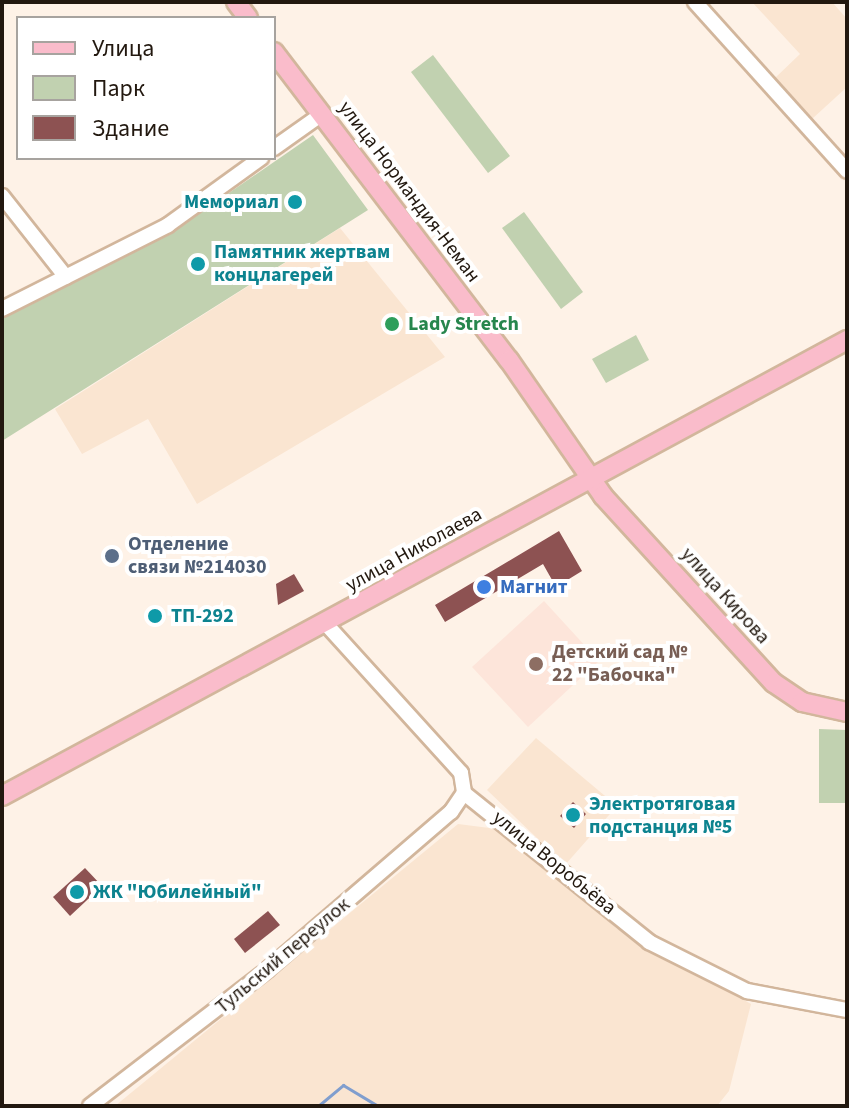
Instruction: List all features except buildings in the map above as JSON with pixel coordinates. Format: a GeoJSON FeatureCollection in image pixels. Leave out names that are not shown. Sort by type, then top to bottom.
{"type":"FeatureCollection","features":[{"type":"Feature","properties":{"kind":"main road","name":"улица Нормандия-Неман"},"geometry":{"type":"LineString","coordinates":[[276,55],[590,478]]}},
{"type":"Feature","properties":{"kind":"main road","name":"улица Николаева"},"geometry":{"type":"LineString","coordinates":[[2,796],[326,624],[847,340]]}},
{"type":"Feature","properties":{"kind":"main road","name":"улица Кирова"},"geometry":{"type":"LineString","coordinates":[[590,478],[774,683],[802,702],[847,712]]}},
{"type":"Feature","properties":{"kind":"street"},"geometry":{"type":"LineString","coordinates":[[695,2],[847,171]]}},
{"type":"Feature","properties":{"kind":"street"},"geometry":{"type":"LineString","coordinates":[[276,147],[322,114]]}},
{"type":"Feature","properties":{"kind":"street"},"geometry":{"type":"LineString","coordinates":[[2,309],[168,225],[258,160]]}},
{"type":"Feature","properties":{"kind":"street"},"geometry":{"type":"LineString","coordinates":[[2,196],[66,277]]}},
{"type":"Feature","properties":{"kind":"street","name":"улица Воробьёва"},"geometry":{"type":"LineString","coordinates":[[326,624],[461,773],[464,793],[649,942],[747,991],[847,1010]]}},
{"type":"Feature","properties":{"kind":"street","name":"Тульский переулок"},"geometry":{"type":"LineString","coordinates":[[90,1106],[267,970],[451,812],[464,793]]}},
{"type":"Feature","properties":{"kind":"shaded area"},"geometry":{"type":"Polygon","coordinates":[[[752,2],[832,2],[847,19],[847,87],[812,119],[775,78],[800,54],[752,2]]]}},
{"type":"Feature","properties":{"kind":"shaded area"},"geometry":{"type":"Polygon","coordinates":[[[340,228],[445,357],[197,504],[148,419],[82,454],[55,409],[340,228]]]}},
{"type":"Feature","properties":{"kind":"shaded area","name":"Детский сад № 22 \"Бабочка\""},"geometry":{"type":"Polygon","coordinates":[[[544,601],[599,661],[528,727],[472,667],[544,601]]]}},
{"type":"Feature","properties":{"kind":"shaded area"},"geometry":{"type":"Polygon","coordinates":[[[536,738],[617,806],[565,865],[487,790],[536,738]]]}},
{"type":"Feature","properties":{"kind":"shaded area"},"geometry":{"type":"Polygon","coordinates":[[[458,824],[505,830],[616,928],[751,1004],[729,1091],[717,1106],[115,1106],[458,824]]]}},
{"type":"Feature","properties":{"kind":"green space"},"geometry":{"type":"Polygon","coordinates":[[[433,55],[510,156],[488,173],[411,72],[433,55]]]}},
{"type":"Feature","properties":{"kind":"green space"},"geometry":{"type":"Polygon","coordinates":[[[313,135],[368,210],[2,441],[2,317],[174,231],[313,135]]]}},
{"type":"Feature","properties":{"kind":"green space"},"geometry":{"type":"Polygon","coordinates":[[[524,212],[583,292],[561,309],[502,228],[524,212]]]}},
{"type":"Feature","properties":{"kind":"green space"},"geometry":{"type":"Polygon","coordinates":[[[636,335],[649,360],[606,383],[592,359],[636,335]]]}},
{"type":"Feature","properties":{"kind":"green space"},"geometry":{"type":"Polygon","coordinates":[[[819,729],[847,730],[847,803],[819,803],[819,729]]]}},
{"type":"Feature","properties":{"kind":"waterway"},"geometry":{"type":"LineString","coordinates":[[318,1106],[343,1085],[378,1106]]}},
{"type":"Feature","properties":{"kind":"place","name":"Мемориал"},"geometry":{"type":"Point","coordinates":[295,202]}},
{"type":"Feature","properties":{"kind":"place","name":"Памятник жертвам концлагерей"},"geometry":{"type":"Point","coordinates":[198,264]}},
{"type":"Feature","properties":{"kind":"place","name":"Lady Stretch"},"geometry":{"type":"Point","coordinates":[392,324]}},
{"type":"Feature","properties":{"kind":"place","name":"Отделение связи №214030"},"geometry":{"type":"Point","coordinates":[112,556]}},
{"type":"Feature","properties":{"kind":"place","name":"Магнит"},"geometry":{"type":"Point","coordinates":[484,587]}},
{"type":"Feature","properties":{"kind":"place","name":"ТП-292"},"geometry":{"type":"Point","coordinates":[155,616]}},
{"type":"Feature","properties":{"kind":"place","name":"Детский сад № 22 \"Бабочка\""},"geometry":{"type":"Point","coordinates":[536,664]}},
{"type":"Feature","properties":{"kind":"place","name":"Электротяговая подстанция №5"},"geometry":{"type":"Point","coordinates":[573,815]}},
{"type":"Feature","properties":{"kind":"place","name":"ЖК \"Юбилейный\""},"geometry":{"type":"Point","coordinates":[77,892]}}]}
